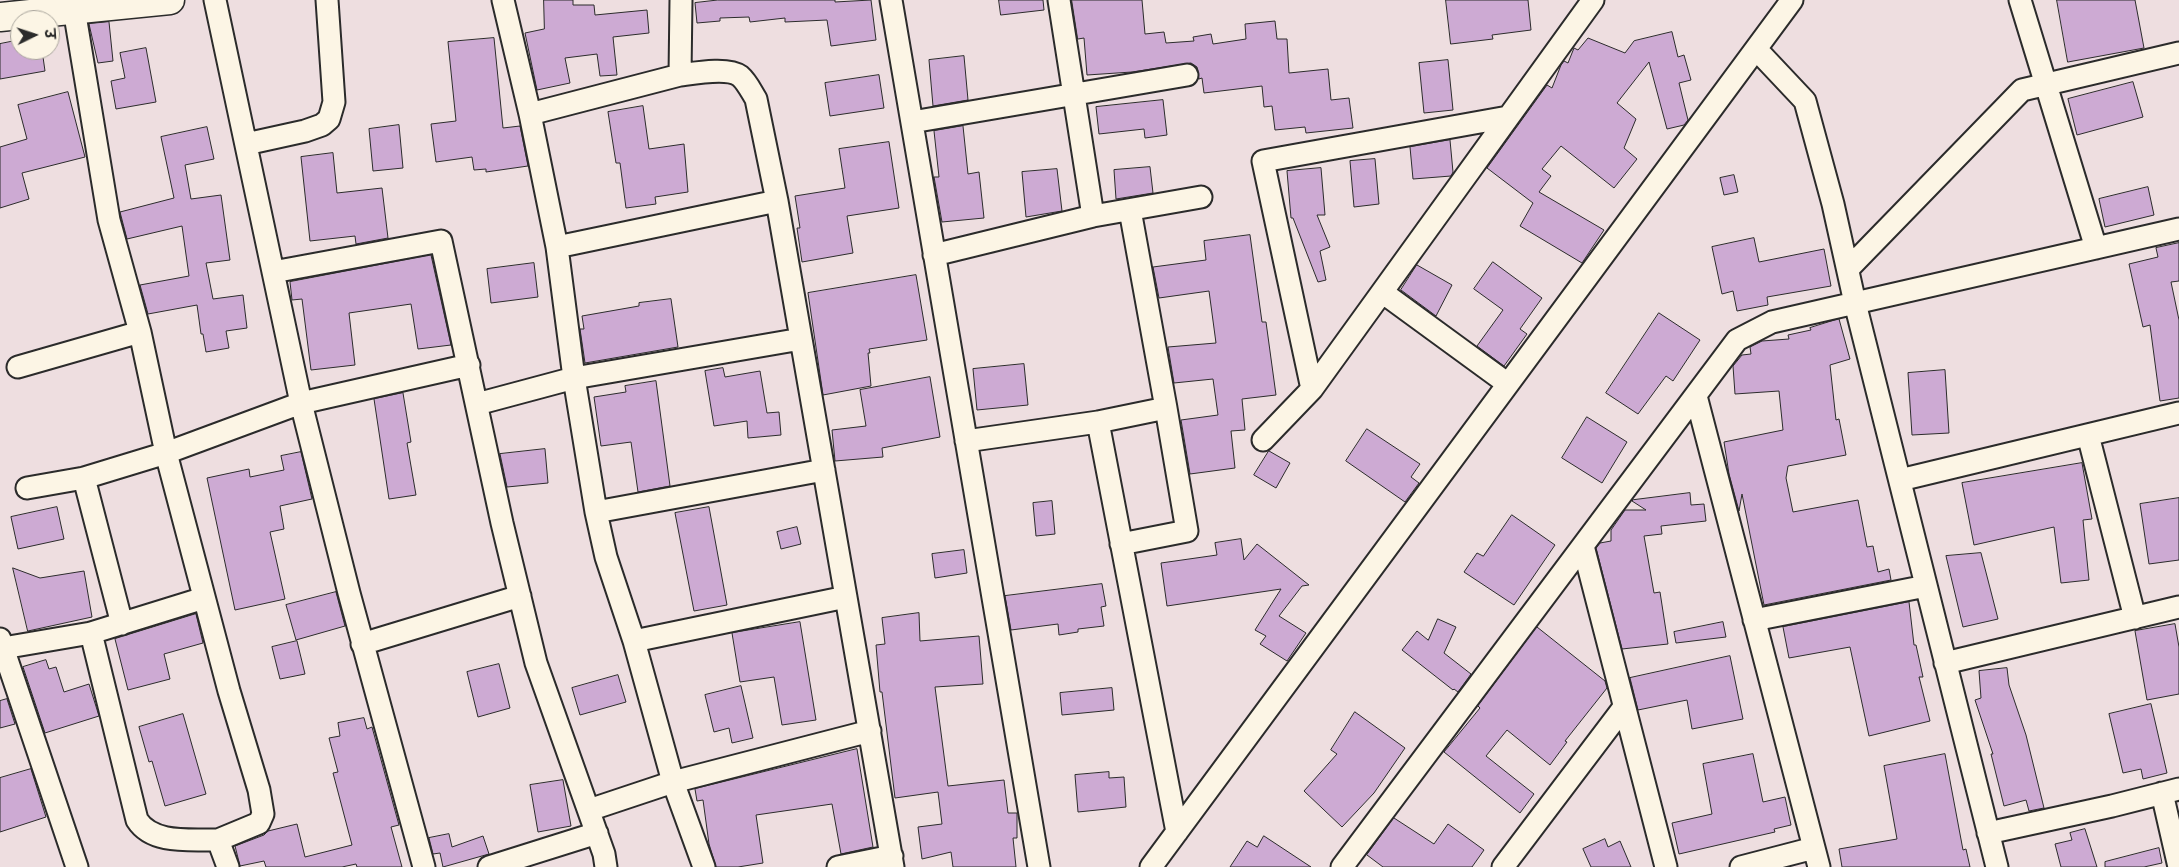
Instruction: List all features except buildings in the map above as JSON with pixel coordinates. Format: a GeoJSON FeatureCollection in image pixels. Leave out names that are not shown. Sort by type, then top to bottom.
{"type":"FeatureCollection","features":[{"type":"Feature","properties":{"kind":"street"},"geometry":{"type":"LineString","coordinates":[[0,17],[170,0]]}},
{"type":"Feature","properties":{"kind":"street"},"geometry":{"type":"LineString","coordinates":[[215,0],[301,403],[362,644],[424,867]]}},
{"type":"Feature","properties":{"kind":"street"},"geometry":{"type":"LineString","coordinates":[[246,144],[305,131],[322,125],[329,120],[334,102],[326,0]]}},
{"type":"Feature","properties":{"kind":"street"},"geometry":{"type":"LineString","coordinates":[[504,0],[530,114],[556,248],[574,378],[596,512],[606,557],[634,641],[673,782],[704,867]]}},
{"type":"Feature","properties":{"kind":"street"},"geometry":{"type":"LineString","coordinates":[[680,75],[681,0]]}},
{"type":"Feature","properties":{"kind":"street"},"geometry":{"type":"LineString","coordinates":[[891,0],[1039,867]]}},
{"type":"Feature","properties":{"kind":"street"},"geometry":{"type":"LineString","coordinates":[[1059,0],[1093,216]]}},
{"type":"Feature","properties":{"kind":"street"},"geometry":{"type":"LineString","coordinates":[[1263,440],[1312,389],[1593,0]]}},
{"type":"Feature","properties":{"kind":"street"},"geometry":{"type":"LineString","coordinates":[[1151,867],[1792,0]]}},
{"type":"Feature","properties":{"kind":"street"},"geometry":{"type":"LineString","coordinates":[[2020,0],[2096,248]]}},
{"type":"Feature","properties":{"kind":"street"},"geometry":{"type":"LineString","coordinates":[[74,9],[109,220],[140,332],[166,453],[204,598],[259,790],[264,814],[258,823],[218,840],[173,839],[157,835],[142,828],[137,820],[91,633]]}},
{"type":"Feature","properties":{"kind":"street"},"geometry":{"type":"LineString","coordinates":[[1756,49],[1805,101],[1833,204],[1855,303],[1997,867]]}},
{"type":"Feature","properties":{"kind":"street"},"geometry":{"type":"LineString","coordinates":[[1848,269],[2022,90],[2179,53]]}},
{"type":"Feature","properties":{"kind":"street"},"geometry":{"type":"LineString","coordinates":[[530,114],[680,75],[721,71],[738,75],[756,99],[801,339],[893,861],[838,867]]}},
{"type":"Feature","properties":{"kind":"street"},"geometry":{"type":"LineString","coordinates":[[912,122],[1187,75]]}},
{"type":"Feature","properties":{"kind":"street"},"geometry":{"type":"LineString","coordinates":[[1312,389],[1263,161],[1508,117]]}},
{"type":"Feature","properties":{"kind":"street"},"geometry":{"type":"LineString","coordinates":[[934,255],[1093,216],[1201,197]]}},
{"type":"Feature","properties":{"kind":"street"},"geometry":{"type":"LineString","coordinates":[[556,248],[776,201]]}},
{"type":"Feature","properties":{"kind":"street"},"geometry":{"type":"LineString","coordinates":[[1121,544],[1187,531],[1130,210]]}},
{"type":"Feature","properties":{"kind":"street"},"geometry":{"type":"LineString","coordinates":[[1342,867],[1737,340],[1772,322],[2179,228]]}},
{"type":"Feature","properties":{"kind":"street"},"geometry":{"type":"LineString","coordinates":[[273,272],[442,241],[470,365],[502,523],[536,663],[597,833],[606,867]]}},
{"type":"Feature","properties":{"kind":"street"},"geometry":{"type":"LineString","coordinates":[[1382,292],[1508,384]]}},
{"type":"Feature","properties":{"kind":"street"},"geometry":{"type":"LineString","coordinates":[[18,367],[140,332]]}},
{"type":"Feature","properties":{"kind":"street"},"geometry":{"type":"LineString","coordinates":[[477,404],[574,378],[801,339]]}},
{"type":"Feature","properties":{"kind":"street"},"geometry":{"type":"LineString","coordinates":[[27,488],[84,478],[166,453],[301,403],[470,365]]}},
{"type":"Feature","properties":{"kind":"street"},"geometry":{"type":"LineString","coordinates":[[1696,396],[1817,858],[1741,867]]}},
{"type":"Feature","properties":{"kind":"street"},"geometry":{"type":"LineString","coordinates":[[966,441],[1098,422],[1166,408]]}},
{"type":"Feature","properties":{"kind":"street"},"geometry":{"type":"LineString","coordinates":[[1900,480],[2179,413]]}},
{"type":"Feature","properties":{"kind":"street"},"geometry":{"type":"LineString","coordinates":[[1098,422],[1177,832]]}},
{"type":"Feature","properties":{"kind":"street"},"geometry":{"type":"LineString","coordinates":[[2088,435],[2134,618]]}},
{"type":"Feature","properties":{"kind":"street"},"geometry":{"type":"LineString","coordinates":[[596,512],[824,470]]}},
{"type":"Feature","properties":{"kind":"street"},"geometry":{"type":"LineString","coordinates":[[84,478],[122,624]]}},
{"type":"Feature","properties":{"kind":"street"},"geometry":{"type":"LineString","coordinates":[[1583,546],[1666,867]]}},
{"type":"Feature","properties":{"kind":"street"},"geometry":{"type":"LineString","coordinates":[[1754,620],[1926,586]]}},
{"type":"Feature","properties":{"kind":"street"},"geometry":{"type":"LineString","coordinates":[[362,644],[520,596]]}},
{"type":"Feature","properties":{"kind":"street"},"geometry":{"type":"LineString","coordinates":[[634,641],[846,597]]}},
{"type":"Feature","properties":{"kind":"street"},"geometry":{"type":"LineString","coordinates":[[76,867],[2,644],[91,633],[204,598]]}},
{"type":"Feature","properties":{"kind":"street"},"geometry":{"type":"LineString","coordinates":[[1945,662],[2179,607]]}},
{"type":"Feature","properties":{"kind":"street"},"geometry":{"type":"LineString","coordinates":[[1505,866],[1624,707]]}},
{"type":"Feature","properties":{"kind":"street"},"geometry":{"type":"LineString","coordinates":[[588,810],[673,782],[870,730]]}},
{"type":"Feature","properties":{"kind":"street"},"geometry":{"type":"LineString","coordinates":[[1988,832],[2170,791],[2179,867]]}},
{"type":"Feature","properties":{"kind":"street"},"geometry":{"type":"LineString","coordinates":[[489,867],[597,833]]}},
{"type":"Feature","properties":{"kind":"street"},"geometry":{"type":"LineString","coordinates":[[218,840],[228,867]]}}]}
